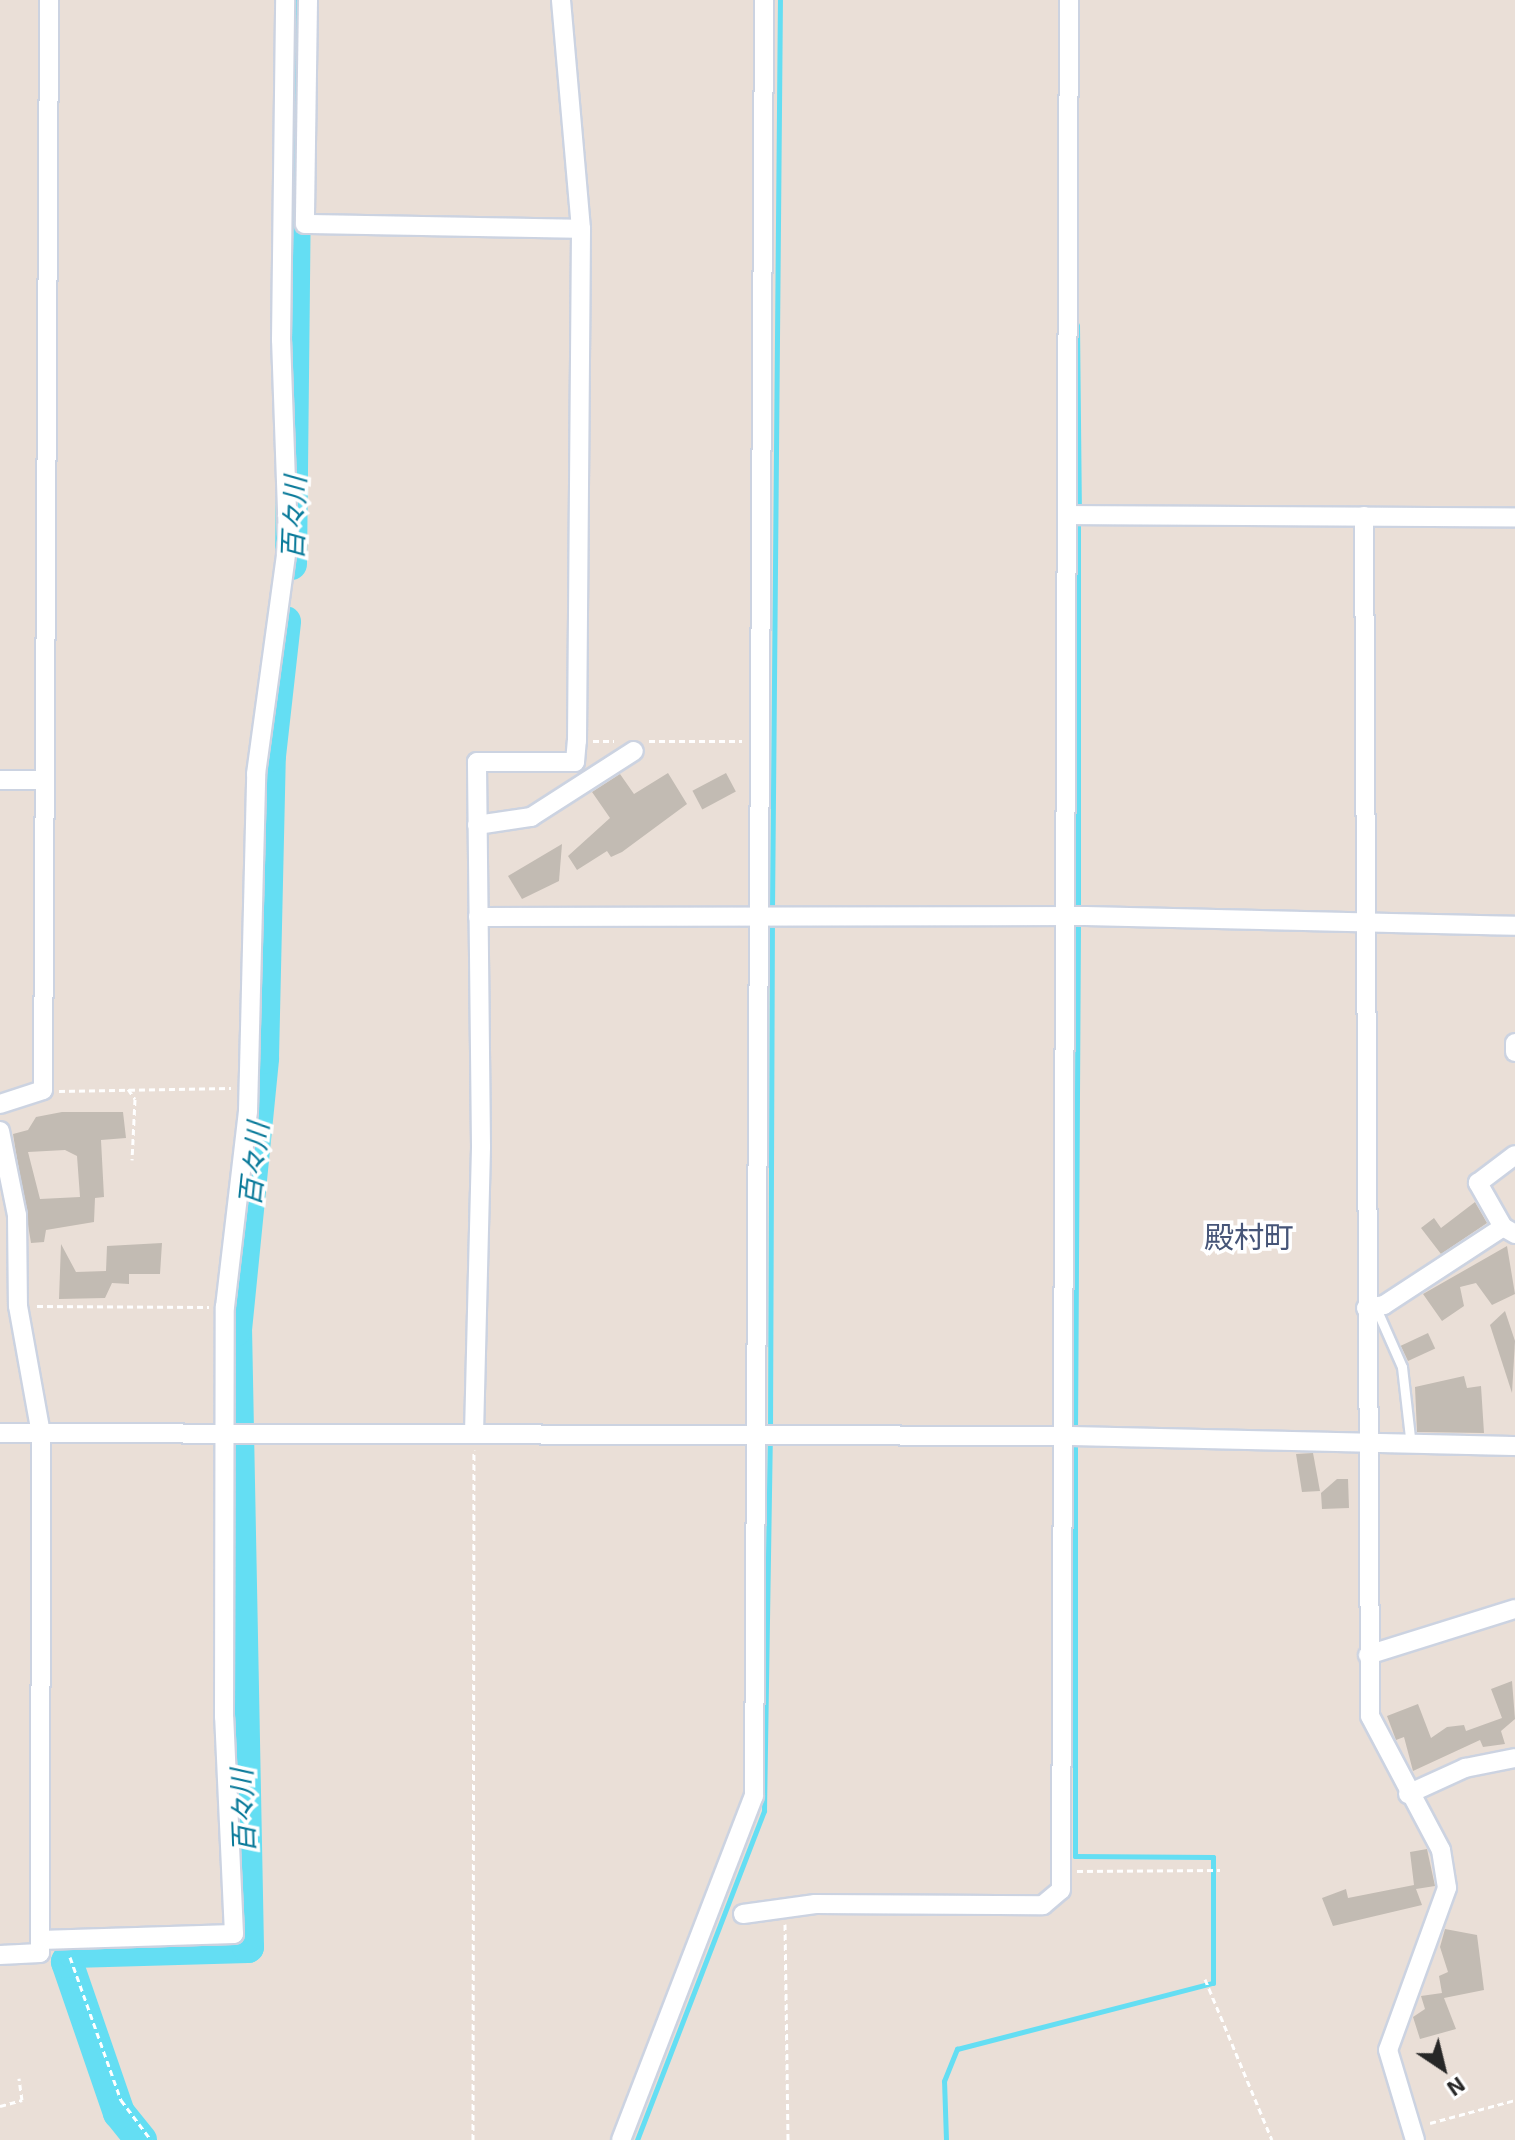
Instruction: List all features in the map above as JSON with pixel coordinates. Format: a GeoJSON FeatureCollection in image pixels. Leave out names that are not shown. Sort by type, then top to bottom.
{"type":"FeatureCollection","features":[{"type":"Feature","properties":{"kind":"street"},"geometry":{"type":"LineString","coordinates":[[0,1104],[43,1090],[42,780],[49,0]]}},
{"type":"Feature","properties":{"kind":"street"},"geometry":{"type":"LineString","coordinates":[[40,1940],[234,1934],[224,1717],[229,1433],[225,1307],[247,1088],[256,774],[288,539],[281,340],[285,0]]}},
{"type":"Feature","properties":{"kind":"street"},"geometry":{"type":"LineString","coordinates":[[308,0],[305,224],[581,229]]}},
{"type":"Feature","properties":{"kind":"street"},"geometry":{"type":"LineString","coordinates":[[561,0],[581,229],[575,762],[582,784]]}},
{"type":"Feature","properties":{"kind":"street"},"geometry":{"type":"LineString","coordinates":[[621,2140],[754,1796],[765,1435],[768,916],[756,741],[764,0]]}},
{"type":"Feature","properties":{"kind":"street"},"geometry":{"type":"LineString","coordinates":[[743,1914],[815,1904],[1043,1905],[1061,1890],[1071,1436],[1075,515],[1069,0]]}},
{"type":"Feature","properties":{"kind":"street"},"geometry":{"type":"LineString","coordinates":[[1075,515],[1515,517]]}},
{"type":"Feature","properties":{"kind":"street"},"geometry":{"type":"LineString","coordinates":[[1364,516],[1364,919],[1371,1308],[1365,1441],[1370,1716],[1408,1794],[1441,1850],[1447,1888],[1388,2050],[1414,2134]]}},
{"type":"Feature","properties":{"kind":"street"},"geometry":{"type":"LineString","coordinates":[[477,825],[531,817],[582,784],[631,744]]}},
{"type":"Feature","properties":{"kind":"street"},"geometry":{"type":"LineString","coordinates":[[474,1434],[477,762],[575,762]]}},
{"type":"Feature","properties":{"kind":"street"},"geometry":{"type":"LineString","coordinates":[[0,780],[42,780]]}},
{"type":"Feature","properties":{"kind":"street"},"geometry":{"type":"LineString","coordinates":[[478,917],[1364,919],[1515,926]]}},
{"type":"Feature","properties":{"kind":"street"},"geometry":{"type":"LineString","coordinates":[[1515,1043],[1515,1052]]}},
{"type":"Feature","properties":{"kind":"street"},"geometry":{"type":"LineString","coordinates":[[0,1131],[17,1215],[18,1306],[41,1434],[40,1953],[0,1955]]}},
{"type":"Feature","properties":{"kind":"street"},"geometry":{"type":"LineString","coordinates":[[1371,1308],[1509,1230],[1478,1183],[1515,1155]]}},
{"type":"Feature","properties":{"kind":"street"},"geometry":{"type":"LineString","coordinates":[[0,1433],[1071,1436],[1365,1441],[1412,1448],[1515,1446]]}},
{"type":"Feature","properties":{"kind":"street"},"geometry":{"type":"LineString","coordinates":[[1368,1655],[1515,1609]]}},
{"type":"Feature","properties":{"kind":"street"},"geometry":{"type":"LineString","coordinates":[[1408,1794],[1465,1768],[1515,1758]]}},
{"type":"Feature","properties":{"kind":"lane"},"geometry":{"type":"LineString","coordinates":[[1371,1308],[1402,1367],[1412,1448]]}},
{"type":"Feature","properties":{"kind":"path"},"geometry":{"type":"LineString","coordinates":[[577,741],[631,744],[756,741]]}},
{"type":"Feature","properties":{"kind":"path"},"geometry":{"type":"LineString","coordinates":[[43,1090],[247,1088]]}},
{"type":"Feature","properties":{"kind":"path"},"geometry":{"type":"LineString","coordinates":[[128,1089],[135,1099],[132,1160]]}},
{"type":"Feature","properties":{"kind":"path"},"geometry":{"type":"LineString","coordinates":[[18,1306],[225,1307]]}},
{"type":"Feature","properties":{"kind":"path"},"geometry":{"type":"LineString","coordinates":[[473,2140],[474,1434]]}},
{"type":"Feature","properties":{"kind":"path"},"geometry":{"type":"LineString","coordinates":[[1062,1871],[1220,1870]]}},
{"type":"Feature","properties":{"kind":"path"},"geometry":{"type":"LineString","coordinates":[[785,1920],[788,2140]]}},
{"type":"Feature","properties":{"kind":"path"},"geometry":{"type":"LineString","coordinates":[[76,1961],[121,2100],[151,2140]]}},
{"type":"Feature","properties":{"kind":"path"},"geometry":{"type":"LineString","coordinates":[[1205,1979],[1272,2140]]}},
{"type":"Feature","properties":{"kind":"path"},"geometry":{"type":"LineString","coordinates":[[0,2106],[22,2100],[19,2078]]}},
{"type":"Feature","properties":{"kind":"path"},"geometry":{"type":"LineString","coordinates":[[1414,2134],[1515,2100]]}},
{"type":"Feature","properties":{"kind":"building"},"geometry":{"type":"Polygon","coordinates":[[[668,773],[687,804],[622,852],[611,857],[607,851],[577,870],[568,856],[610,818],[592,792],[620,774],[634,794],[668,773]]]}},
{"type":"Feature","properties":{"kind":"building"},"geometry":{"type":"Polygon","coordinates":[[[726,773],[736,792],[702,809],[692,791],[726,773]]]}},
{"type":"Feature","properties":{"kind":"building"},"geometry":{"type":"Polygon","coordinates":[[[562,844],[559,881],[522,899],[508,876],[562,844]]]}},
{"type":"Feature","properties":{"kind":"building"},"geometry":{"type":"Polygon","coordinates":[[[62,1112],[123,1112],[126,1138],[101,1140],[104,1197],[95,1198],[94,1222],[46,1230],[44,1242],[31,1243],[13,1134],[28,1130],[36,1117],[62,1112]],[[65,1150],[28,1152],[40,1199],[80,1197],[77,1156],[65,1150]]]}},
{"type":"Feature","properties":{"kind":"building"},"geometry":{"type":"Polygon","coordinates":[[[1475,1202],[1487,1223],[1441,1254],[1421,1228],[1434,1218],[1441,1228],[1475,1202]]]}},
{"type":"Feature","properties":{"kind":"building"},"geometry":{"type":"Polygon","coordinates":[[[162,1243],[160,1274],[129,1274],[129,1284],[112,1283],[105,1298],[59,1299],[61,1244],[76,1272],[106,1271],[107,1246],[162,1243]]]}},
{"type":"Feature","properties":{"kind":"building"},"geometry":{"type":"Polygon","coordinates":[[[1507,1246],[1515,1294],[1492,1305],[1476,1283],[1460,1287],[1464,1306],[1442,1321],[1423,1294],[1507,1246]]]}},
{"type":"Feature","properties":{"kind":"building"},"geometry":{"type":"Polygon","coordinates":[[[1505,1311],[1515,1341],[1512,1393],[1490,1325],[1505,1311]]]}},
{"type":"Feature","properties":{"kind":"building"},"geometry":{"type":"Polygon","coordinates":[[[1428,1333],[1435,1348],[1408,1361],[1401,1346],[1428,1333]]]}},
{"type":"Feature","properties":{"kind":"building"},"geometry":{"type":"Polygon","coordinates":[[[1464,1376],[1467,1388],[1481,1386],[1484,1433],[1417,1432],[1415,1387],[1464,1376]]]}},
{"type":"Feature","properties":{"kind":"building"},"geometry":{"type":"Polygon","coordinates":[[[1313,1453],[1320,1491],[1302,1492],[1296,1454],[1313,1453]]]}},
{"type":"Feature","properties":{"kind":"building"},"geometry":{"type":"Polygon","coordinates":[[[1337,1479],[1348,1479],[1349,1508],[1322,1509],[1321,1493],[1337,1479]]]}},
{"type":"Feature","properties":{"kind":"building"},"geometry":{"type":"Polygon","coordinates":[[[1512,1681],[1515,1719],[1501,1731],[1505,1744],[1483,1747],[1480,1740],[1413,1771],[1404,1737],[1396,1740],[1387,1716],[1418,1704],[1431,1738],[1447,1727],[1464,1725],[1466,1731],[1502,1718],[1491,1689],[1512,1681]]]}},
{"type":"Feature","properties":{"kind":"building"},"geometry":{"type":"Polygon","coordinates":[[[1427,1849],[1435,1886],[1416,1889],[1422,1905],[1333,1926],[1322,1898],[1346,1889],[1348,1898],[1414,1885],[1410,1852],[1427,1849]]]}},
{"type":"Feature","properties":{"kind":"building"},"geometry":{"type":"Polygon","coordinates":[[[1445,1929],[1477,1935],[1484,1990],[1444,1998],[1456,2029],[1420,2039],[1413,2017],[1425,2009],[1421,1996],[1442,1993],[1439,1976],[1448,1972],[1440,1947],[1445,1929]]]}},
{"type":"Feature","properties":{"kind":"waterway","name":"百々川"},"geometry":{"type":"LineString","coordinates":[[291,564],[297,0]]}},
{"type":"Feature","properties":{"kind":"waterway"},"geometry":{"type":"LineString","coordinates":[[772,911],[780,0]]}},
{"type":"Feature","properties":{"kind":"waterway"},"geometry":{"type":"LineString","coordinates":[[1077,325],[1079,511]]}},
{"type":"Feature","properties":{"kind":"waterway"},"geometry":{"type":"LineString","coordinates":[[1078,521],[1078,911]]}},
{"type":"Feature","properties":{"kind":"waterway","name":"百々川"},"geometry":{"type":"LineString","coordinates":[[141,2140],[119,2113],[67,1962],[73,1952],[248,1947],[236,1330],[263,1058],[270,756],[285,622]]}},
{"type":"Feature","properties":{"kind":"waterway"},"geometry":{"type":"LineString","coordinates":[[770,1431],[772,921]]}},
{"type":"Feature","properties":{"kind":"waterway"},"geometry":{"type":"LineString","coordinates":[[1075,1431],[1078,921]]}},
{"type":"Feature","properties":{"kind":"waterway"},"geometry":{"type":"LineString","coordinates":[[637,2140],[764,1811],[770,1441]]}},
{"type":"Feature","properties":{"kind":"waterway"},"geometry":{"type":"LineString","coordinates":[[946,2140],[944,2081],[957,2049],[1213,1983],[1213,1857],[1075,1856],[1075,1441]]}},
{"type":"Feature","properties":{"kind":"district","name":"殿村町"},"geometry":{"type":"Point","coordinates":[1249,1236]}}]}
